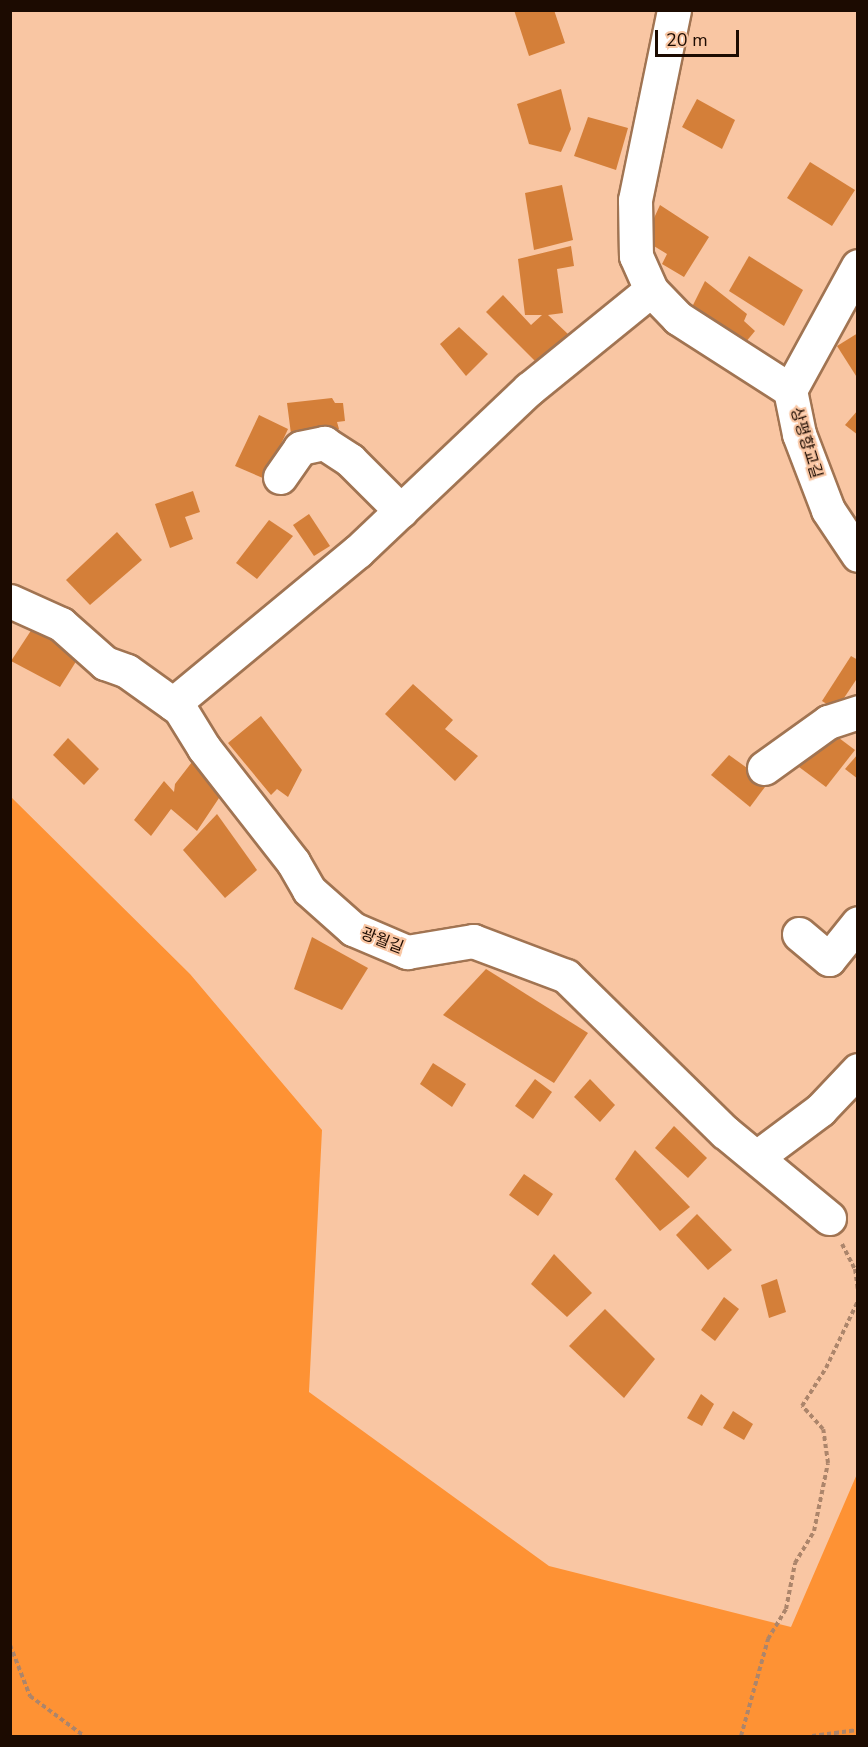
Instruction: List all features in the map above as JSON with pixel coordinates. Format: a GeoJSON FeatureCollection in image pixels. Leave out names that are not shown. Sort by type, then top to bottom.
{"type":"FeatureCollection","features":[{"type":"Feature","properties":{"kind":"street"},"geometry":{"type":"LineString","coordinates":[[674,10],[635,200],[636,256],[651,290],[693,329],[790,390]]}},
{"type":"Feature","properties":{"kind":"street","name":"상평향교길"},"geometry":{"type":"LineString","coordinates":[[858,266],[790,390],[799,434],[828,510],[858,555]]}},
{"type":"Feature","properties":{"kind":"street"},"geometry":{"type":"LineString","coordinates":[[173,704],[401,511],[529,389],[651,290]]}},
{"type":"Feature","properties":{"kind":"street"},"geometry":{"type":"LineString","coordinates":[[280,477],[300,448],[324,443],[350,460],[401,511]]}},
{"type":"Feature","properties":{"kind":"street","name":"광월길"},"geometry":{"type":"LineString","coordinates":[[10,601],[61,624],[105,663],[127,671],[173,704],[293,862],[309,890],[352,929],[407,952],[473,940],[566,976],[725,1132],[829,1218]]}},
{"type":"Feature","properties":{"kind":"street"},"geometry":{"type":"LineString","coordinates":[[764,768],[828,722],[858,712]]}},
{"type":"Feature","properties":{"kind":"street"},"geometry":{"type":"LineString","coordinates":[[799,934],[829,959],[858,923]]}},
{"type":"Feature","properties":{"kind":"street"},"geometry":{"type":"LineString","coordinates":[[757,1157],[820,1110],[858,1070]]}},
{"type":"Feature","properties":{"kind":"path"},"geometry":{"type":"LineString","coordinates":[[829,1218],[855,1269],[858,1291]]}},
{"type":"Feature","properties":{"kind":"path"},"geometry":{"type":"LineString","coordinates":[[741,1737],[768,1639],[786,1609],[795,1563],[814,1531],[828,1463],[823,1429],[802,1406],[826,1368],[858,1301]]}},
{"type":"Feature","properties":{"kind":"path"},"geometry":{"type":"LineString","coordinates":[[10,1645],[30,1696],[84,1737]]}},
{"type":"Feature","properties":{"kind":"path"},"geometry":{"type":"LineString","coordinates":[[812,1737],[858,1730]]}},
{"type":"Feature","properties":{"kind":"shaded area"},"geometry":{"type":"Polygon","coordinates":[[[11,797],[190,974],[322,1130],[309,1392],[549,1566],[791,1627],[857,1474],[857,1736],[11,1736],[11,797]]]}},
{"type":"Feature","properties":{"kind":"building"},"geometry":{"type":"Polygon","coordinates":[[[514,10],[554,10],[565,43],[529,56],[514,10]]]}},
{"type":"Feature","properties":{"kind":"building"},"geometry":{"type":"Polygon","coordinates":[[[561,89],[571,129],[561,152],[529,144],[517,104],[561,89]]]}},
{"type":"Feature","properties":{"kind":"building"},"geometry":{"type":"Polygon","coordinates":[[[697,99],[735,120],[722,149],[682,127],[697,99]]]}},
{"type":"Feature","properties":{"kind":"building"},"geometry":{"type":"Polygon","coordinates":[[[588,117],[628,128],[616,170],[574,156],[588,117]]]}},
{"type":"Feature","properties":{"kind":"building"},"geometry":{"type":"Polygon","coordinates":[[[810,162],[855,190],[832,226],[787,198],[810,162]]]}},
{"type":"Feature","properties":{"kind":"building"},"geometry":{"type":"Polygon","coordinates":[[[562,185],[573,240],[534,250],[525,193],[562,185]]]}},
{"type":"Feature","properties":{"kind":"building"},"geometry":{"type":"Polygon","coordinates":[[[660,205],[709,237],[684,277],[662,264],[667,254],[644,240],[660,205]]]}},
{"type":"Feature","properties":{"kind":"building"},"geometry":{"type":"Polygon","coordinates":[[[571,246],[574,266],[557,269],[563,313],[548,315],[569,335],[536,362],[486,312],[503,295],[531,325],[542,315],[525,315],[518,259],[571,246]]]}},
{"type":"Feature","properties":{"kind":"building"},"geometry":{"type":"Polygon","coordinates":[[[749,256],[803,290],[784,326],[729,291],[749,256]]]}},
{"type":"Feature","properties":{"kind":"building"},"geometry":{"type":"Polygon","coordinates":[[[705,281],[747,314],[744,321],[755,331],[740,349],[691,309],[705,281]]]}},
{"type":"Feature","properties":{"kind":"building"},"geometry":{"type":"Polygon","coordinates":[[[459,327],[488,354],[466,376],[440,344],[459,327]]]}},
{"type":"Feature","properties":{"kind":"building"},"geometry":{"type":"Polygon","coordinates":[[[858,333],[858,379],[837,346],[858,333]]]}},
{"type":"Feature","properties":{"kind":"building"},"geometry":{"type":"Polygon","coordinates":[[[332,398],[335,403],[343,403],[345,421],[337,422],[339,429],[291,434],[287,403],[332,398]]]}},
{"type":"Feature","properties":{"kind":"building"},"geometry":{"type":"Polygon","coordinates":[[[858,410],[858,435],[845,425],[858,410]]]}},
{"type":"Feature","properties":{"kind":"building"},"geometry":{"type":"Polygon","coordinates":[[[259,415],[288,429],[265,479],[235,466],[259,415]]]}},
{"type":"Feature","properties":{"kind":"building"},"geometry":{"type":"Polygon","coordinates":[[[193,491],[200,512],[185,517],[193,539],[170,548],[155,504],[193,491]]]}},
{"type":"Feature","properties":{"kind":"building"},"geometry":{"type":"Polygon","coordinates":[[[309,514],[330,546],[314,556],[293,525],[309,514]]]}},
{"type":"Feature","properties":{"kind":"building"},"geometry":{"type":"Polygon","coordinates":[[[269,520],[293,536],[257,579],[236,563],[269,520]]]}},
{"type":"Feature","properties":{"kind":"building"},"geometry":{"type":"Polygon","coordinates":[[[117,532],[142,560],[90,605],[66,580],[117,532]]]}},
{"type":"Feature","properties":{"kind":"building"},"geometry":{"type":"Polygon","coordinates":[[[34,626],[82,652],[60,687],[11,661],[34,626]]]}},
{"type":"Feature","properties":{"kind":"building"},"geometry":{"type":"Polygon","coordinates":[[[851,656],[858,660],[858,677],[836,710],[822,701],[851,656]]]}},
{"type":"Feature","properties":{"kind":"building"},"geometry":{"type":"Polygon","coordinates":[[[413,684],[453,720],[445,729],[478,756],[455,781],[385,714],[413,684]]]}},
{"type":"Feature","properties":{"kind":"building"},"geometry":{"type":"Polygon","coordinates":[[[261,716],[302,770],[288,797],[277,789],[271,795],[228,743],[261,716]]]}},
{"type":"Feature","properties":{"kind":"building"},"geometry":{"type":"Polygon","coordinates":[[[827,729],[855,750],[826,787],[799,767],[827,729]]]}},
{"type":"Feature","properties":{"kind":"building"},"geometry":{"type":"Polygon","coordinates":[[[68,738],[99,769],[84,785],[53,755],[68,738]]]}},
{"type":"Feature","properties":{"kind":"building"},"geometry":{"type":"Polygon","coordinates":[[[199,753],[227,786],[197,831],[171,809],[151,836],[134,820],[164,781],[174,792],[175,784],[199,753]]]}},
{"type":"Feature","properties":{"kind":"building"},"geometry":{"type":"Polygon","coordinates":[[[858,754],[858,779],[845,769],[858,754]]]}},
{"type":"Feature","properties":{"kind":"building"},"geometry":{"type":"Polygon","coordinates":[[[729,755],[768,783],[750,807],[711,775],[729,755]]]}},
{"type":"Feature","properties":{"kind":"building"},"geometry":{"type":"Polygon","coordinates":[[[217,814],[257,870],[225,898],[183,850],[217,814]]]}},
{"type":"Feature","properties":{"kind":"building"},"geometry":{"type":"Polygon","coordinates":[[[312,937],[368,968],[342,1010],[294,989],[312,937]]]}},
{"type":"Feature","properties":{"kind":"building"},"geometry":{"type":"Polygon","coordinates":[[[486,969],[588,1033],[554,1083],[443,1015],[486,969]]]}},
{"type":"Feature","properties":{"kind":"building"},"geometry":{"type":"Polygon","coordinates":[[[433,1063],[466,1084],[452,1107],[420,1084],[433,1063]]]}},
{"type":"Feature","properties":{"kind":"building"},"geometry":{"type":"Polygon","coordinates":[[[535,1079],[552,1092],[533,1119],[515,1106],[535,1079]]]}},
{"type":"Feature","properties":{"kind":"building"},"geometry":{"type":"Polygon","coordinates":[[[590,1079],[615,1105],[600,1122],[574,1097],[590,1079]]]}},
{"type":"Feature","properties":{"kind":"building"},"geometry":{"type":"Polygon","coordinates":[[[674,1126],[707,1158],[688,1178],[655,1148],[674,1126]]]}},
{"type":"Feature","properties":{"kind":"building"},"geometry":{"type":"Polygon","coordinates":[[[635,1150],[690,1207],[660,1231],[615,1179],[635,1150]]]}},
{"type":"Feature","properties":{"kind":"building"},"geometry":{"type":"Polygon","coordinates":[[[524,1174],[553,1194],[538,1216],[509,1195],[524,1174]]]}},
{"type":"Feature","properties":{"kind":"building"},"geometry":{"type":"Polygon","coordinates":[[[697,1214],[732,1250],[708,1270],[676,1235],[697,1214]]]}},
{"type":"Feature","properties":{"kind":"building"},"geometry":{"type":"Polygon","coordinates":[[[554,1254],[592,1293],[567,1317],[531,1284],[554,1254]]]}},
{"type":"Feature","properties":{"kind":"building"},"geometry":{"type":"Polygon","coordinates":[[[777,1279],[786,1312],[769,1318],[761,1285],[777,1279]]]}},
{"type":"Feature","properties":{"kind":"building"},"geometry":{"type":"Polygon","coordinates":[[[724,1297],[739,1309],[715,1341],[701,1330],[724,1297]]]}},
{"type":"Feature","properties":{"kind":"building"},"geometry":{"type":"Polygon","coordinates":[[[605,1309],[655,1359],[624,1398],[569,1346],[605,1309]]]}},
{"type":"Feature","properties":{"kind":"building"},"geometry":{"type":"Polygon","coordinates":[[[701,1394],[714,1404],[702,1426],[687,1418],[701,1394]]]}},
{"type":"Feature","properties":{"kind":"building"},"geometry":{"type":"Polygon","coordinates":[[[733,1411],[753,1424],[744,1440],[723,1428],[733,1411]]]}}]}
